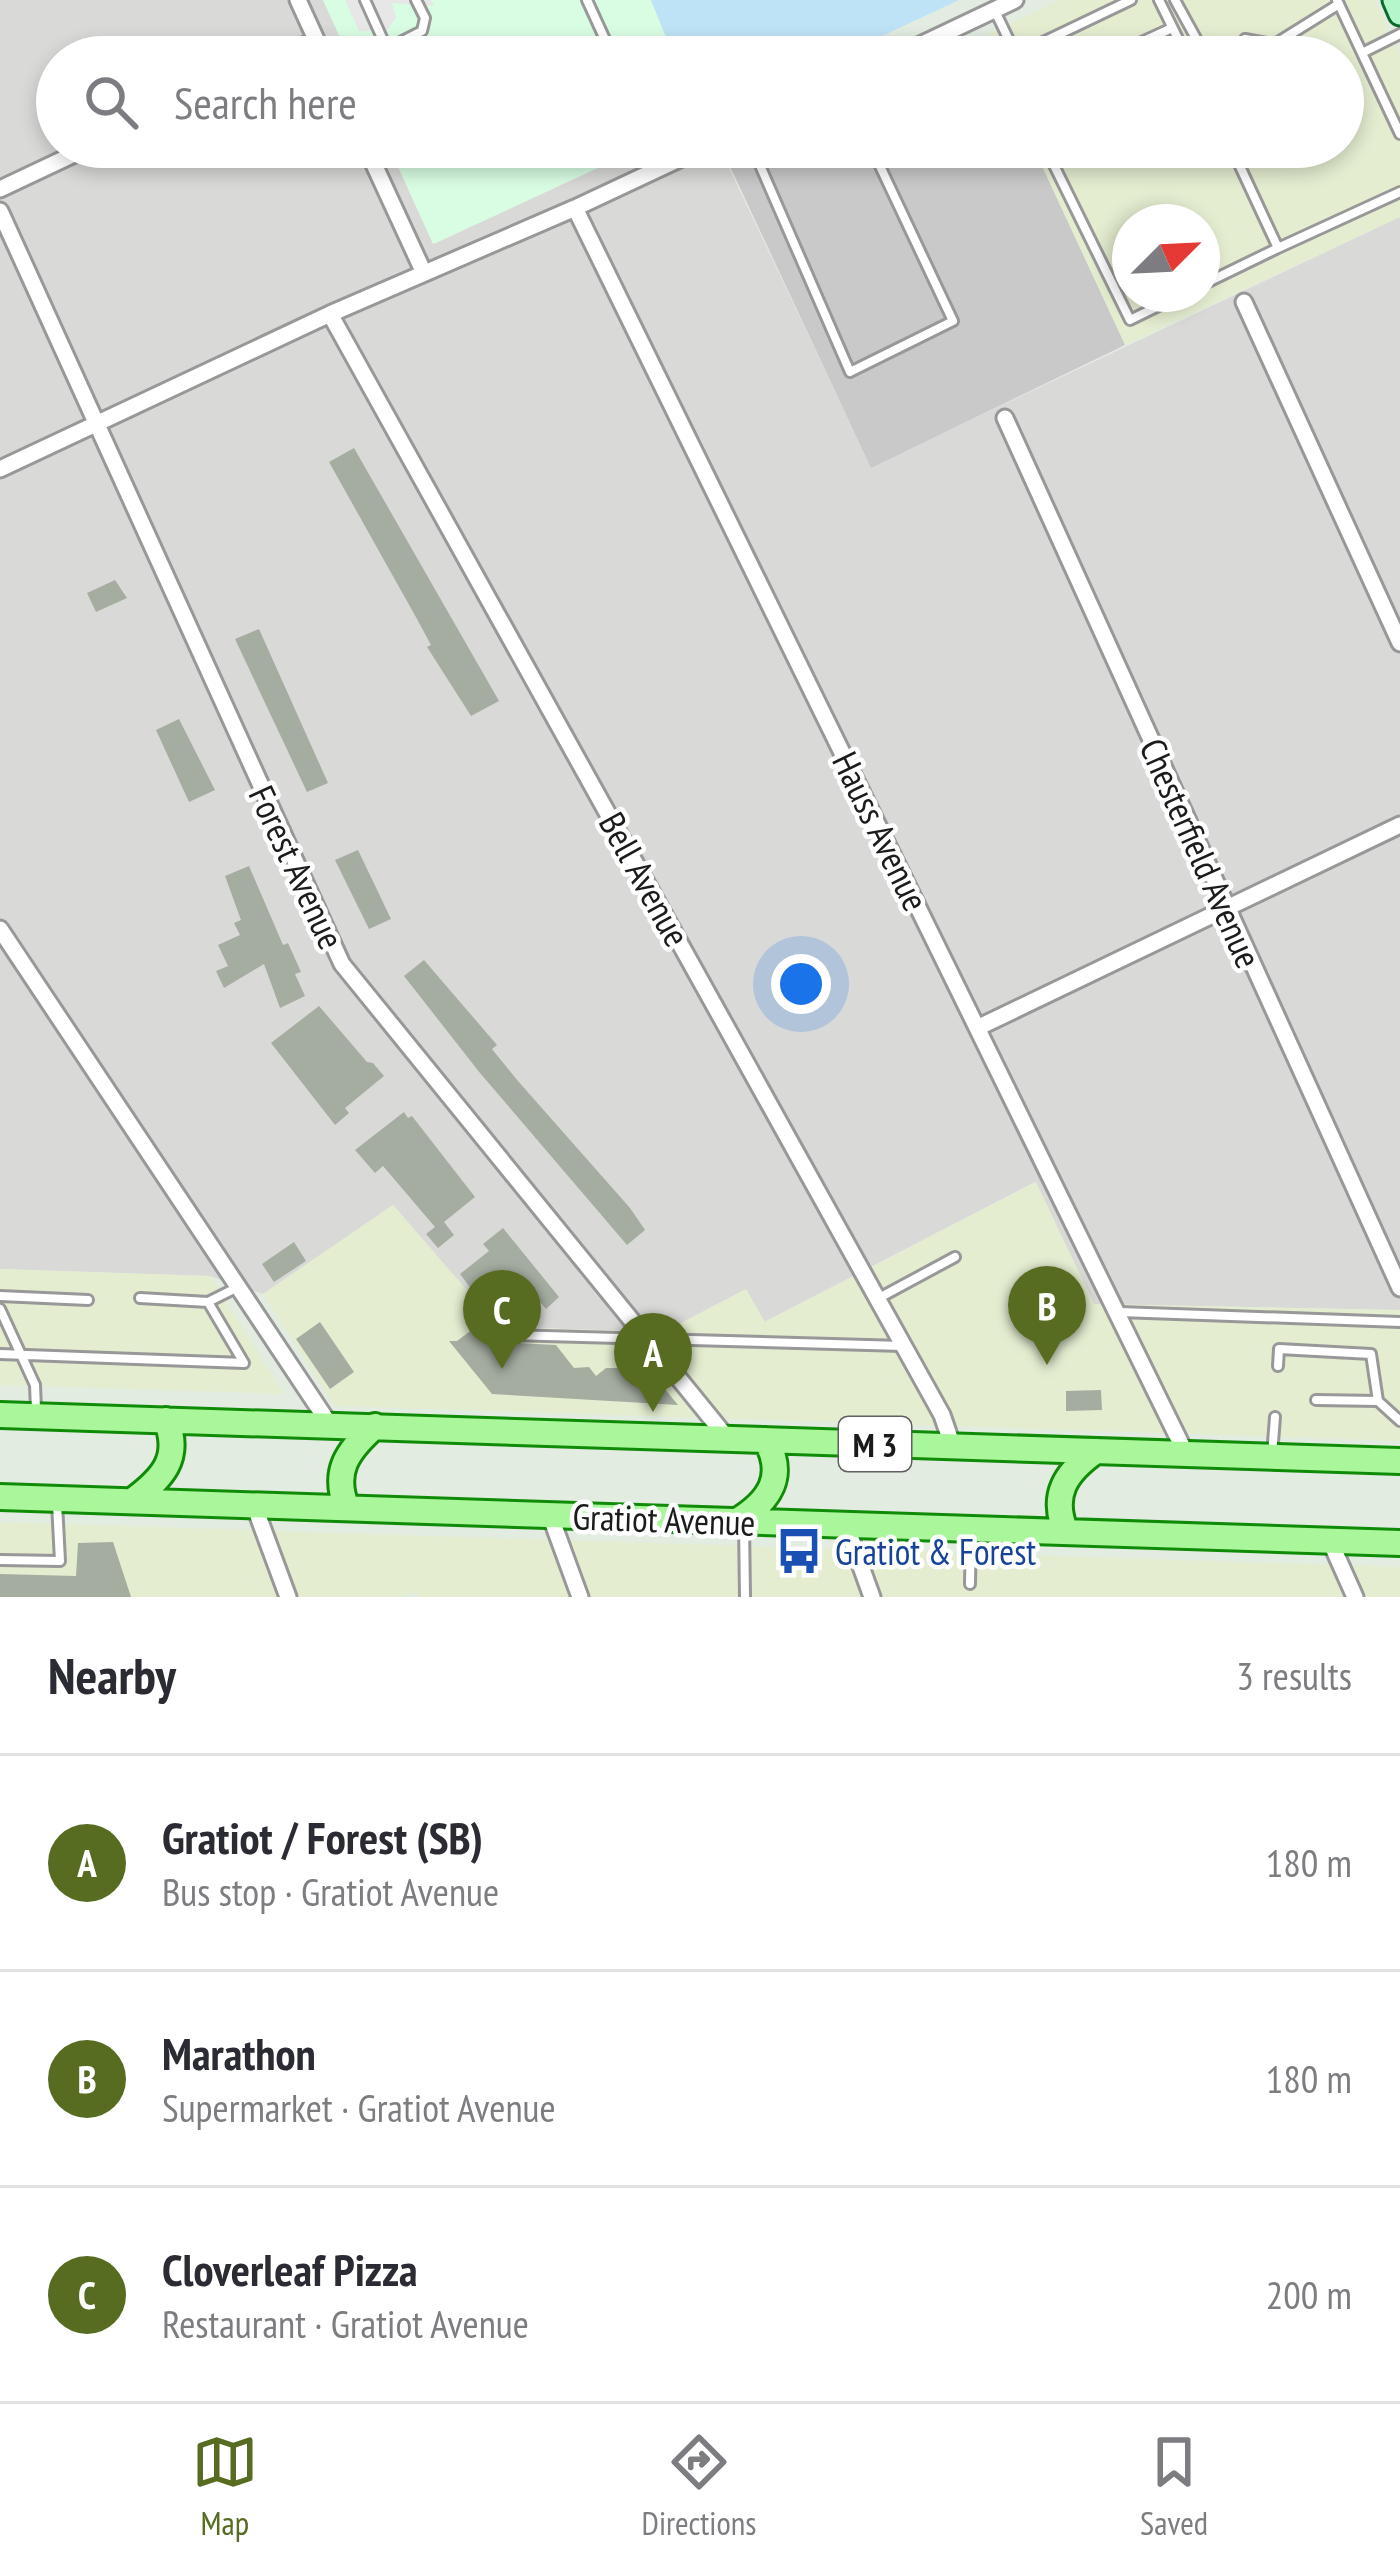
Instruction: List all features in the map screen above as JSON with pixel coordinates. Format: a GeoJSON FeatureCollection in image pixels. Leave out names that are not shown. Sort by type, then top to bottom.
{"type":"FeatureCollection","features":[{"type":"Feature","properties":{"kind":"main road"},"geometry":{"type":"LineString","coordinates":[[1394,0],[1400,14]]}},
{"type":"Feature","properties":{"kind":"main road","name":"M 3"},"geometry":{"type":"LineString","coordinates":[[0,1415],[1400,1461]]}},
{"type":"Feature","properties":{"kind":"main road"},"geometry":{"type":"LineString","coordinates":[[131,1501],[169,1466],[172,1444],[166,1420]]}},
{"type":"Feature","properties":{"kind":"main road"},"geometry":{"type":"LineString","coordinates":[[347,1508],[339,1482],[344,1461],[375,1426]]}},
{"type":"Feature","properties":{"kind":"main road"},"geometry":{"type":"LineString","coordinates":[[741,1521],[764,1501],[774,1482],[776,1461],[766,1440]]}},
{"type":"Feature","properties":{"kind":"main road"},"geometry":{"type":"LineString","coordinates":[[1066,1532],[1058,1509],[1060,1489],[1072,1470],[1096,1451]]}},
{"type":"Feature","properties":{"kind":"main road","name":"Gratiot Avenue"},"geometry":{"type":"LineString","coordinates":[[0,1497],[1400,1543]]}},
{"type":"Feature","properties":{"kind":"street"},"geometry":{"type":"LineString","coordinates":[[298,0],[314,36]]}},
{"type":"Feature","properties":{"kind":"street"},"geometry":{"type":"LineString","coordinates":[[939,36],[1016,0]]}},
{"type":"Feature","properties":{"kind":"street"},"geometry":{"type":"LineString","coordinates":[[0,189],[44,168]]}},
{"type":"Feature","properties":{"kind":"street"},"geometry":{"type":"LineString","coordinates":[[376,168],[424,273]]}},
{"type":"Feature","properties":{"kind":"street"},"geometry":{"type":"LineString","coordinates":[[0,469],[330,314],[661,168]]}},
{"type":"Feature","properties":{"kind":"street","name":"Hauss Avenue"},"geometry":{"type":"LineString","coordinates":[[575,208],[1186,1454]]}},
{"type":"Feature","properties":{"kind":"street","name":"Forest Avenue"},"geometry":{"type":"LineString","coordinates":[[0,211],[342,964],[728,1439]]}},
{"type":"Feature","properties":{"kind":"street"},"geometry":{"type":"LineString","coordinates":[[1244,302],[1400,643]]}},
{"type":"Feature","properties":{"kind":"street","name":"Bell Avenue"},"geometry":{"type":"LineString","coordinates":[[330,314],[942,1415],[953,1447]]}},
{"type":"Feature","properties":{"kind":"street","name":"Chesterfield Avenue"},"geometry":{"type":"LineString","coordinates":[[1005,418],[1400,1288]]}},
{"type":"Feature","properties":{"kind":"street"},"geometry":{"type":"LineString","coordinates":[[977,1028],[1400,825]]}},
{"type":"Feature","properties":{"kind":"street"},"geometry":{"type":"LineString","coordinates":[[0,929],[330,1425]]}},
{"type":"Feature","properties":{"kind":"street"},"geometry":{"type":"LineString","coordinates":[[254,1505],[288,1597]]}},
{"type":"Feature","properties":{"kind":"street"},"geometry":{"type":"LineString","coordinates":[[550,1515],[580,1597]]}},
{"type":"Feature","properties":{"kind":"street"},"geometry":{"type":"LineString","coordinates":[[846,1525],[872,1597]]}},
{"type":"Feature","properties":{"kind":"street"},"geometry":{"type":"LineString","coordinates":[[1330,1541],[1355,1597]]}},
{"type":"Feature","properties":{"kind":"lane"},"geometry":{"type":"LineString","coordinates":[[364,0],[381,36]]}},
{"type":"Feature","properties":{"kind":"lane"},"geometry":{"type":"LineString","coordinates":[[414,36],[422,32],[425,18],[416,0]]}},
{"type":"Feature","properties":{"kind":"lane"},"geometry":{"type":"LineString","coordinates":[[587,0],[603,36]]}},
{"type":"Feature","properties":{"kind":"lane"},"geometry":{"type":"LineString","coordinates":[[1057,36],[1131,0]]}},
{"type":"Feature","properties":{"kind":"lane"},"geometry":{"type":"LineString","coordinates":[[1159,0],[1176,36]]}},
{"type":"Feature","properties":{"kind":"lane"},"geometry":{"type":"LineString","coordinates":[[1175,0],[1195,36]]}},
{"type":"Feature","properties":{"kind":"lane"},"geometry":{"type":"LineString","coordinates":[[1291,36],[1338,2],[1355,36]]}},
{"type":"Feature","properties":{"kind":"lane"},"geometry":{"type":"LineString","coordinates":[[994,10],[1006,36]]}},
{"type":"Feature","properties":{"kind":"lane"},"geometry":{"type":"LineString","coordinates":[[1155,36],[1172,28]]}},
{"type":"Feature","properties":{"kind":"lane"},"geometry":{"type":"LineString","coordinates":[[1364,52],[1400,34]]}},
{"type":"Feature","properties":{"kind":"lane"},"geometry":{"type":"LineString","coordinates":[[1364,54],[1400,134]]}},
{"type":"Feature","properties":{"kind":"lane"},"geometry":{"type":"LineString","coordinates":[[761,168],[850,372],[952,321],[881,168]]}},
{"type":"Feature","properties":{"kind":"lane"},"geometry":{"type":"LineString","coordinates":[[1056,168],[1112,283]]}},
{"type":"Feature","properties":{"kind":"lane"},"geometry":{"type":"LineString","coordinates":[[1241,168],[1279,248]]}},
{"type":"Feature","properties":{"kind":"lane"},"geometry":{"type":"LineString","coordinates":[[1220,276],[1400,192]]}},
{"type":"Feature","properties":{"kind":"lane"},"geometry":{"type":"LineString","coordinates":[[878,1299],[955,1257]]}},
{"type":"Feature","properties":{"kind":"lane"},"geometry":{"type":"LineString","coordinates":[[140,1298],[208,1302],[238,1287]]}},
{"type":"Feature","properties":{"kind":"lane"},"geometry":{"type":"LineString","coordinates":[[0,1296],[88,1300]]}},
{"type":"Feature","properties":{"kind":"lane"},"geometry":{"type":"LineString","coordinates":[[0,1354],[244,1363],[208,1302]]}},
{"type":"Feature","properties":{"kind":"lane"},"geometry":{"type":"LineString","coordinates":[[0,1310],[35,1385],[36,1416]]}},
{"type":"Feature","properties":{"kind":"lane"},"geometry":{"type":"LineString","coordinates":[[1114,1312],[1400,1322]]}},
{"type":"Feature","properties":{"kind":"lane"},"geometry":{"type":"LineString","coordinates":[[508,1335],[904,1346]]}},
{"type":"Feature","properties":{"kind":"lane"},"geometry":{"type":"LineString","coordinates":[[1278,1366],[1279,1349],[1371,1354],[1378,1401],[1400,1421]]}},
{"type":"Feature","properties":{"kind":"lane"},"geometry":{"type":"LineString","coordinates":[[1316,1400],[1378,1401]]}},
{"type":"Feature","properties":{"kind":"lane"},"geometry":{"type":"LineString","coordinates":[[1272,1456],[1275,1417]]}},
{"type":"Feature","properties":{"kind":"lane"},"geometry":{"type":"LineString","coordinates":[[0,1560],[60,1562],[57,1498]]}},
{"type":"Feature","properties":{"kind":"lane"},"geometry":{"type":"LineString","coordinates":[[741,1521],[745,1597]]}},
{"type":"Feature","properties":{"kind":"lane"},"geometry":{"type":"LineString","coordinates":[[970,1584],[971,1529]]}},
{"type":"Feature","properties":{"kind":"shaded area"},"geometry":{"type":"Polygon","coordinates":[[[0,0],[323,0],[339,36],[36,36],[36,168],[399,168],[434,244],[598,168],[729,168],[871,467],[1199,312],[1220,312],[1220,302],[1400,217],[1400,1310],[1094,1304],[1035,1182],[764,1322],[746,1289],[664,1332],[498,1327],[393,1205],[263,1294],[210,1276],[0,1269],[0,0]]]}},
{"type":"Feature","properties":{"kind":"shaded area"},"geometry":{"type":"Polygon","coordinates":[[[323,0],[651,0],[666,36],[339,36],[323,0]]]}},
{"type":"Feature","properties":{"kind":"shaded area"},"geometry":{"type":"Polygon","coordinates":[[[345,0],[431,0],[434,6],[392,3],[396,18],[386,31],[359,31],[345,0]]]}},
{"type":"Feature","properties":{"kind":"shaded area"},"geometry":{"type":"Polygon","coordinates":[[[651,0],[959,0],[882,36],[666,36],[651,0]]]}},
{"type":"Feature","properties":{"kind":"shaded area"},"geometry":{"type":"Polygon","coordinates":[[[1060,0],[1375,0],[1400,54],[1400,217],[1220,301],[1220,204],[1112,204],[1112,312],[1196,312],[1125,345],[1043,168],[1364,168],[1364,36],[984,36],[1060,0]]]}},
{"type":"Feature","properties":{"kind":"shaded area"},"geometry":{"type":"Polygon","coordinates":[[[399,168],[598,168],[433,244],[399,168]]]}},
{"type":"Feature","properties":{"kind":"shaded area"},"geometry":{"type":"Polygon","coordinates":[[[731,168],[1043,168],[1125,345],[871,468],[731,168]]]}},
{"type":"Feature","properties":{"kind":"shaded area"},"geometry":{"type":"Polygon","coordinates":[[[1036,1182],[1094,1304],[1400,1310],[1400,1441],[335,1406],[263,1294],[393,1205],[499,1327],[664,1332],[746,1289],[765,1322],[1036,1182]]]}},
{"type":"Feature","properties":{"kind":"shaded area"},"geometry":{"type":"Polygon","coordinates":[[[0,1269],[210,1276],[284,1394],[0,1385],[0,1269]]]}},
{"type":"Feature","properties":{"kind":"shaded area"},"geometry":{"type":"Polygon","coordinates":[[[0,1522],[1400,1567],[1400,1597],[419,1597],[417,1592],[402,1597],[0,1597],[0,1522]]]}},
{"type":"Feature","properties":{"kind":"building"},"geometry":{"type":"Polygon","coordinates":[[[354,448],[499,701],[471,716],[427,647],[431,645],[329,462],[354,448]]]}},
{"type":"Feature","properties":{"kind":"building"},"geometry":{"type":"Polygon","coordinates":[[[115,580],[127,598],[96,612],[87,593],[115,580]]]}},
{"type":"Feature","properties":{"kind":"building"},"geometry":{"type":"Polygon","coordinates":[[[259,629],[328,783],[307,792],[235,639],[259,629]]]}},
{"type":"Feature","properties":{"kind":"building"},"geometry":{"type":"Polygon","coordinates":[[[179,719],[215,790],[189,802],[156,730],[179,719]]]}},
{"type":"Feature","properties":{"kind":"building"},"geometry":{"type":"Polygon","coordinates":[[[358,850],[391,919],[369,929],[335,860],[358,850]]]}},
{"type":"Feature","properties":{"kind":"building"},"geometry":{"type":"Polygon","coordinates":[[[249,866],[283,945],[288,943],[301,972],[295,974],[305,996],[280,1008],[264,964],[224,988],[216,971],[228,966],[218,945],[240,935],[234,923],[241,920],[225,876],[249,866]]]}},
{"type":"Feature","properties":{"kind":"building"},"geometry":{"type":"Polygon","coordinates":[[[424,960],[497,1045],[492,1049],[518,1081],[630,1208],[645,1230],[627,1245],[404,976],[424,960]]]}},
{"type":"Feature","properties":{"kind":"building"},"geometry":{"type":"Polygon","coordinates":[[[319,1006],[384,1076],[345,1108],[349,1113],[335,1125],[271,1043],[319,1006]]]}},
{"type":"Feature","properties":{"kind":"building"},"geometry":{"type":"Polygon","coordinates":[[[404,1112],[475,1197],[444,1222],[454,1235],[438,1248],[426,1234],[435,1227],[383,1166],[375,1173],[355,1150],[404,1112]]]}},
{"type":"Feature","properties":{"kind":"building"},"geometry":{"type":"Polygon","coordinates":[[[503,1228],[559,1297],[546,1309],[523,1282],[500,1301],[512,1316],[479,1341],[556,1345],[574,1368],[589,1367],[596,1376],[606,1368],[631,1368],[641,1360],[678,1405],[492,1394],[449,1341],[473,1329],[467,1313],[481,1302],[460,1274],[489,1251],[483,1244],[503,1228]]]}},
{"type":"Feature","properties":{"kind":"building"},"geometry":{"type":"Polygon","coordinates":[[[294,1242],[306,1261],[274,1282],[262,1264],[294,1242]]]}},
{"type":"Feature","properties":{"kind":"building"},"geometry":{"type":"Polygon","coordinates":[[[320,1322],[354,1372],[330,1389],[296,1339],[320,1322]]]}},
{"type":"Feature","properties":{"kind":"building"},"geometry":{"type":"Polygon","coordinates":[[[1101,1390],[1102,1410],[1066,1411],[1066,1391],[1101,1390]]]}},
{"type":"Feature","properties":{"kind":"building"},"geometry":{"type":"Polygon","coordinates":[[[113,1542],[131,1597],[0,1597],[0,1574],[76,1576],[78,1543],[113,1542]]]}},
{"type":"Feature","properties":{"kind":"place","name":"Marathon"},"geometry":{"type":"Point","coordinates":[1047,1365]}},
{"type":"Feature","properties":{"kind":"place","name":"Cloverleaf Pizza"},"geometry":{"type":"Point","coordinates":[502,1369]}},
{"type":"Feature","properties":{"kind":"place","name":"Gratiot / Forest (SB)"},"geometry":{"type":"Point","coordinates":[653,1412]}},
{"type":"Feature","properties":{"kind":"place","name":"Gratiot & Forest"},"geometry":{"type":"Point","coordinates":[799,1551]}}]}
